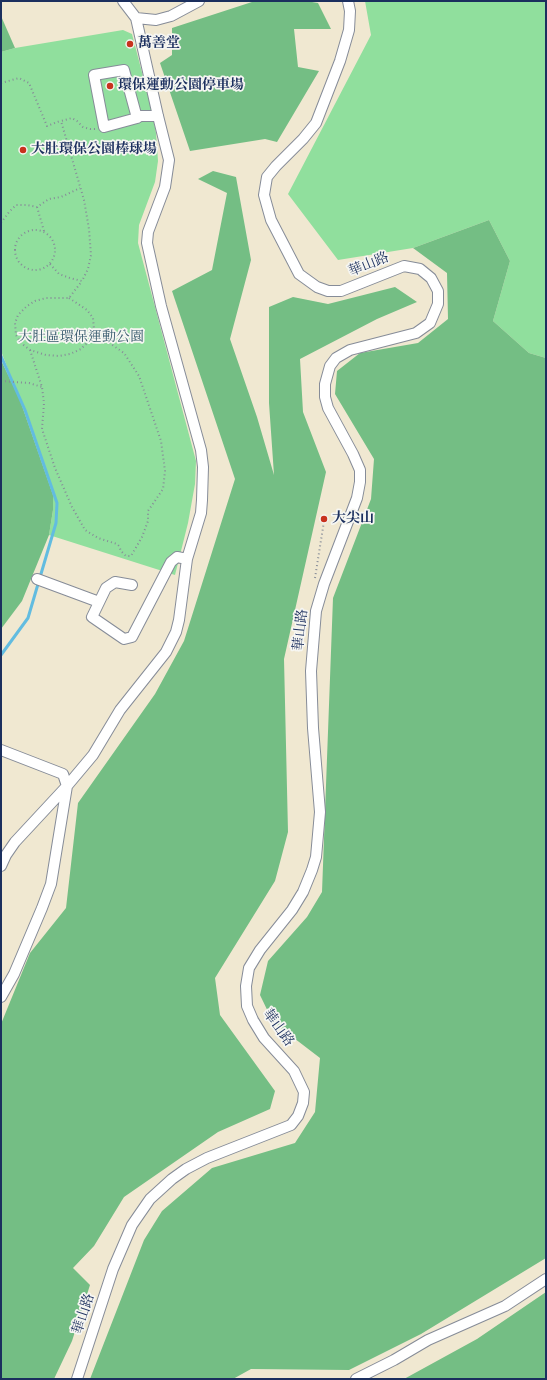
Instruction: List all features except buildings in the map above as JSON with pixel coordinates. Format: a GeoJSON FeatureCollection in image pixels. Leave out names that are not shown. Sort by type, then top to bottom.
{"type":"FeatureCollection","features":[{"type":"Feature","properties":{"kind":"street"},"geometry":{"type":"LineString","coordinates":[[1,866],[6,855],[15,842],[67,786],[93,755],[120,710],[166,652],[176,632],[188,558],[201,513],[203,467],[201,450],[161,306],[147,243],[148,232],[165,187],[169,160],[136,18],[123,1]]}},
{"type":"Feature","properties":{"kind":"street"},"geometry":{"type":"LineString","coordinates":[[136,18],[156,20],[171,16],[199,1]]}},
{"type":"Feature","properties":{"kind":"street","name":"華山路"},"geometry":{"type":"LineString","coordinates":[[77,1379],[113,1269],[132,1225],[150,1199],[172,1179],[186,1169],[207,1158],[291,1125],[298,1116],[303,1103],[304,1092],[294,1071],[264,1038],[253,1020],[247,1006],[246,986],[249,968],[260,950],[292,910],[303,892],[316,857],[320,812],[313,728],[311,671],[316,611],[324,584],[357,498],[360,482],[360,470],[328,408],[325,397],[325,384],[330,366],[336,358],[350,350],[416,333],[430,323],[438,304],[438,292],[431,278],[420,269],[404,266],[341,291],[328,291],[317,287],[299,274],[271,220],[264,195],[267,177],[316,123],[340,61],[349,30],[350,12],[348,1]]}},
{"type":"Feature","properties":{"kind":"street"},"geometry":{"type":"LineString","coordinates":[[137,118],[124,70],[94,75],[104,128],[137,118],[158,116]]}},
{"type":"Feature","properties":{"kind":"street"},"geometry":{"type":"LineString","coordinates":[[132,585],[115,582],[106,588],[92,617],[124,639],[132,637],[171,562],[177,557],[188,558]]}},
{"type":"Feature","properties":{"kind":"street"},"geometry":{"type":"LineString","coordinates":[[37,579],[100,602]]}},
{"type":"Feature","properties":{"kind":"street"},"geometry":{"type":"LineString","coordinates":[[1,750],[63,774],[67,786],[51,884],[14,974],[1,997]]}},
{"type":"Feature","properties":{"kind":"street"},"geometry":{"type":"LineString","coordinates":[[356,1379],[394,1360],[428,1340],[505,1306],[546,1279]]}},
{"type":"Feature","properties":{"kind":"path"},"geometry":{"type":"LineString","coordinates":[[1,83],[19,78],[29,83],[47,126],[72,118],[83,127],[90,129],[104,128]]}},
{"type":"Feature","properties":{"kind":"path"},"geometry":{"type":"LineString","coordinates":[[61,121],[80,188],[89,229],[90,255],[88,269],[82,281],[69,298]]}},
{"type":"Feature","properties":{"kind":"path"},"geometry":{"type":"LineString","coordinates":[[1,222],[16,205],[37,207],[49,199],[61,197],[80,188]]}},
{"type":"Feature","properties":{"kind":"path"},"geometry":{"type":"LineString","coordinates":[[37,207],[44,231]]}},
{"type":"Feature","properties":{"kind":"path"},"geometry":{"type":"LineString","coordinates":[[37,229],[44,231],[54,242],[56,250],[54,257],[50,264],[44,268],[29,270],[17,261],[14,254],[14,246],[22,233],[37,229]]}},
{"type":"Feature","properties":{"kind":"path"},"geometry":{"type":"LineString","coordinates":[[50,264],[59,274],[82,281]]}},
{"type":"Feature","properties":{"kind":"path"},"geometry":{"type":"LineString","coordinates":[[46,298],[69,298],[87,310],[93,318],[94,329],[92,338],[81,349],[70,354],[60,356],[46,355],[30,350],[21,343],[16,335],[15,323],[18,315],[27,306],[35,301],[46,298]]}},
{"type":"Feature","properties":{"kind":"path"},"geometry":{"type":"LineString","coordinates":[[30,350],[42,387],[44,403],[42,429],[55,468],[75,511],[85,530],[98,538],[116,544],[126,556],[131,556],[142,537],[148,522],[148,511],[163,489],[165,471],[161,441],[139,376],[124,353],[108,342],[92,338]]}},
{"type":"Feature","properties":{"kind":"path"},"geometry":{"type":"LineString","coordinates":[[1,381],[29,383],[42,387]]}},
{"type":"Feature","properties":{"kind":"path"},"geometry":{"type":"LineString","coordinates":[[314,580],[325,515]]}},
{"type":"Feature","properties":{"kind":"green space"},"geometry":{"type":"Polygon","coordinates":[[[255,1],[306,1],[318,3],[331,29],[294,29],[298,67],[319,71],[277,142],[265,139],[190,151],[160,63],[172,55],[172,28],[255,1]]]}},
{"type":"Feature","properties":{"kind":"green space"},"geometry":{"type":"Polygon","coordinates":[[[365,1],[546,1],[546,358],[529,353],[493,321],[510,261],[489,220],[413,248],[338,260],[288,194],[371,35],[365,1]]]}},
{"type":"Feature","properties":{"kind":"green space"},"geometry":{"type":"Polygon","coordinates":[[[1,16],[15,48],[1,52],[1,16]]]}},
{"type":"Feature","properties":{"kind":"green space","name":"大肚區環保運動公園"},"geometry":{"type":"Polygon","coordinates":[[[123,30],[132,34],[152,111],[156,133],[158,161],[155,182],[139,225],[138,243],[196,461],[195,484],[188,523],[175,575],[49,535],[53,510],[53,495],[20,400],[1,351],[1,52],[15,48],[123,30]]]}},
{"type":"Feature","properties":{"kind":"green space"},"geometry":{"type":"Polygon","coordinates":[[[213,171],[236,177],[251,260],[230,339],[257,417],[274,475],[269,403],[269,307],[293,297],[328,304],[395,287],[417,302],[377,319],[300,359],[303,412],[326,472],[284,659],[288,832],[275,881],[215,978],[220,1015],[275,1091],[270,1109],[218,1132],[124,1197],[94,1246],[73,1268],[90,1285],[72,1341],[54,1379],[1,1379],[1,1024],[30,953],[66,908],[78,803],[155,694],[184,641],[235,479],[172,291],[212,270],[227,193],[198,179],[213,171]]]}},
{"type":"Feature","properties":{"kind":"green space"},"geometry":{"type":"Polygon","coordinates":[[[489,220],[510,261],[493,321],[529,353],[546,358],[546,1258],[421,1334],[349,1370],[251,1369],[233,1379],[90,1379],[144,1240],[162,1211],[212,1168],[295,1143],[315,1112],[320,1058],[273,1022],[260,995],[268,961],[307,917],[322,892],[333,598],[371,499],[374,459],[335,394],[337,371],[360,353],[418,343],[448,319],[447,273],[413,248],[489,220]]]}},
{"type":"Feature","properties":{"kind":"green space"},"geometry":{"type":"Polygon","coordinates":[[[1,360],[20,400],[53,495],[53,510],[49,535],[22,601],[1,629],[1,360]]]}},
{"type":"Feature","properties":{"kind":"green space"},"geometry":{"type":"Polygon","coordinates":[[[546,1292],[546,1379],[404,1379],[477,1339],[546,1292]]]}},
{"type":"Feature","properties":{"kind":"waterway"},"geometry":{"type":"LineString","coordinates":[[1,356],[25,410],[57,503],[56,523],[28,618],[1,655]]}},
{"type":"Feature","properties":{"kind":"place","name":"萬善堂"},"geometry":{"type":"Point","coordinates":[130,44]}},
{"type":"Feature","properties":{"kind":"place","name":"環保運動公園停車場"},"geometry":{"type":"Point","coordinates":[110,86]}},
{"type":"Feature","properties":{"kind":"place","name":"大肚環保公園棒球場"},"geometry":{"type":"Point","coordinates":[23,150]}},
{"type":"Feature","properties":{"kind":"place","name":"大尖山"},"geometry":{"type":"Point","coordinates":[324,519]}}]}
